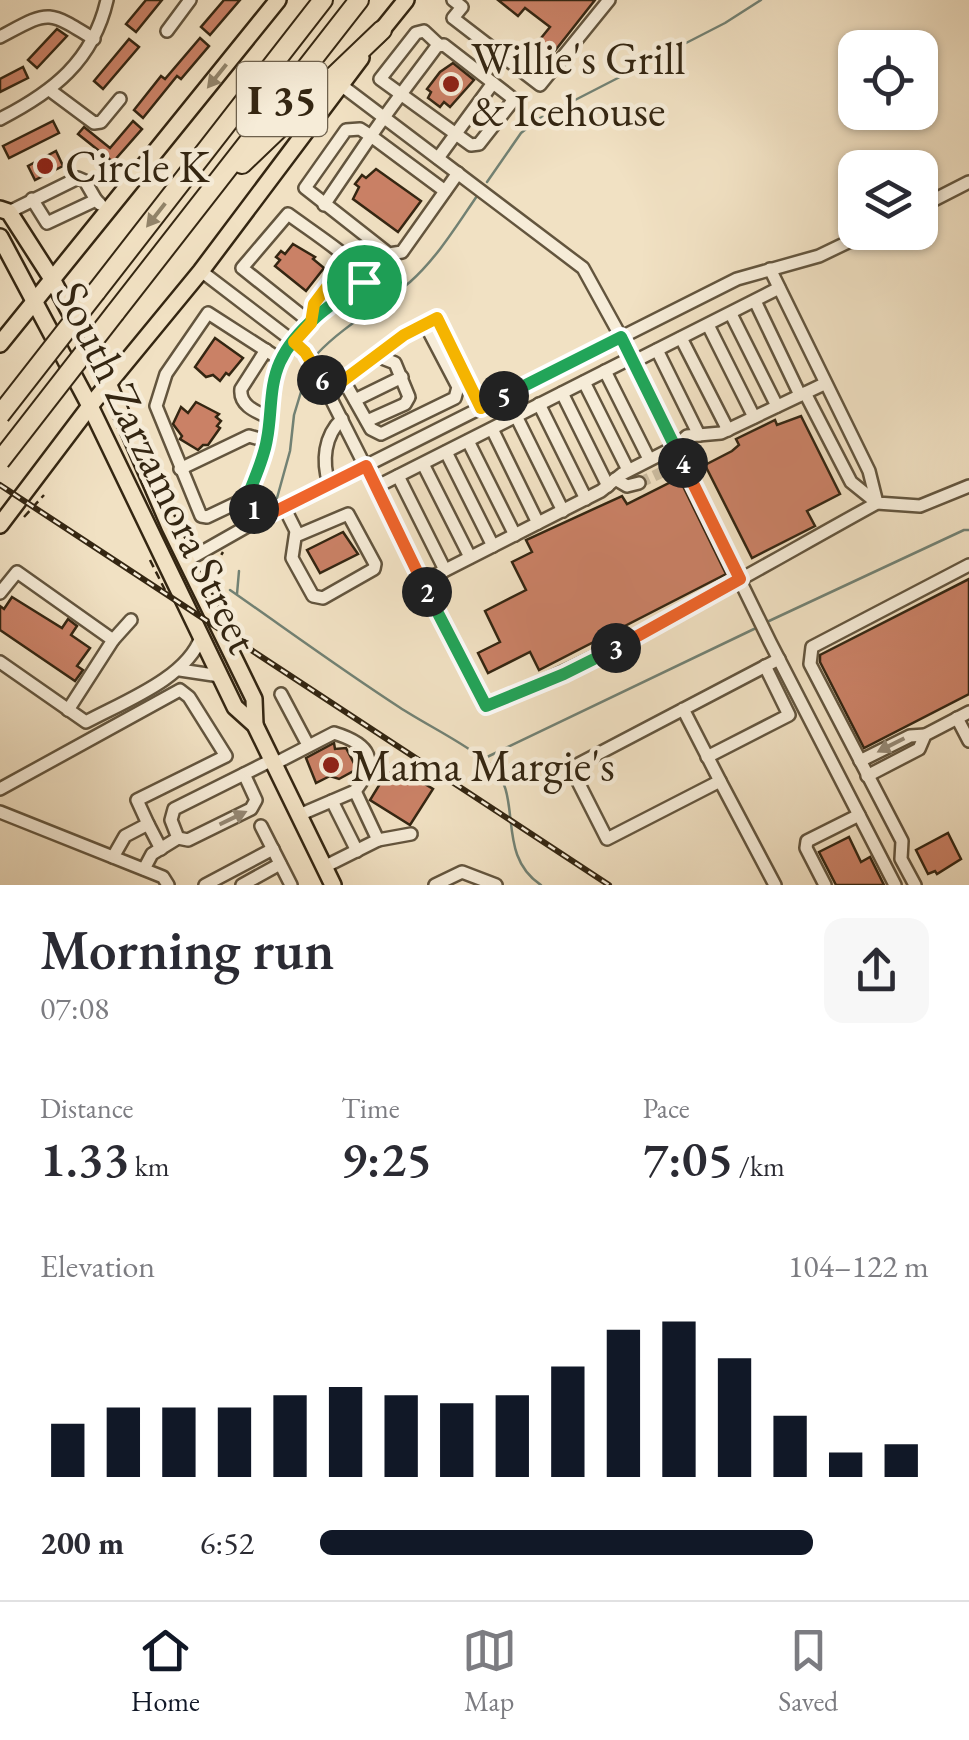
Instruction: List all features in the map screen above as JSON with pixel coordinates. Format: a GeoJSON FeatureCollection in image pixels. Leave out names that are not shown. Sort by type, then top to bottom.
{"type":"FeatureCollection","features":[{"type":"Feature","properties":{"kind":"highway","name":"I 35"},"geometry":{"type":"LineString","coordinates":[[0,415],[323,0]]}},
{"type":"Feature","properties":{"kind":"highway","name":"I 35"},"geometry":{"type":"LineString","coordinates":[[0,460],[359,0]]}},
{"type":"Feature","properties":{"kind":"highway"},"geometry":{"type":"LineString","coordinates":[[205,198],[382,30]]}},
{"type":"Feature","properties":{"kind":"main road"},"geometry":{"type":"LineString","coordinates":[[0,344],[73,252],[102,205],[278,0]]}},
{"type":"Feature","properties":{"kind":"main road"},"geometry":{"type":"LineString","coordinates":[[0,526],[90,406],[201,271],[406,0]]}},
{"type":"Feature","properties":{"kind":"main road","name":"South Zarzamora Street"},"geometry":{"type":"LineString","coordinates":[[4,210],[52,279],[108,384],[186,561],[254,700],[255,725]]}},
{"type":"Feature","properties":{"kind":"main road","name":"South Zarzamora Street"},"geometry":{"type":"LineString","coordinates":[[0,238],[90,406],[235,707],[255,725],[333,885]]}},
{"type":"Feature","properties":{"kind":"main road"},"geometry":{"type":"LineString","coordinates":[[28,240],[46,252],[73,252]]}},
{"type":"Feature","properties":{"kind":"main road"},"geometry":{"type":"LineString","coordinates":[[58,448],[84,435],[106,440]]}},
{"type":"Feature","properties":{"kind":"street"},"geometry":{"type":"LineString","coordinates":[[0,119],[50,90],[74,69],[94,39],[107,0]]}},
{"type":"Feature","properties":{"kind":"street"},"geometry":{"type":"LineString","coordinates":[[167,31],[190,0]]}},
{"type":"Feature","properties":{"kind":"street"},"geometry":{"type":"LineString","coordinates":[[461,2],[454,18],[540,85],[609,0]]}},
{"type":"Feature","properties":{"kind":"street"},"geometry":{"type":"LineString","coordinates":[[0,37],[36,18],[54,15],[94,39]]}},
{"type":"Feature","properties":{"kind":"street"},"geometry":{"type":"LineString","coordinates":[[424,31],[438,45],[444,45],[510,95],[512,102],[479,144],[471,145],[381,81],[382,74],[416,32],[424,31]]}},
{"type":"Feature","properties":{"kind":"street"},"geometry":{"type":"LineString","coordinates":[[324,205],[438,45]]}},
{"type":"Feature","properties":{"kind":"street"},"geometry":{"type":"LineString","coordinates":[[438,158],[493,82]]}},
{"type":"Feature","properties":{"kind":"street"},"geometry":{"type":"LineString","coordinates":[[341,85],[583,268],[674,447],[676,465],[740,579],[894,885]]}},
{"type":"Feature","properties":{"kind":"street"},"geometry":{"type":"LineString","coordinates":[[50,90],[94,124],[101,122],[120,99]]}},
{"type":"Feature","properties":{"kind":"street"},"geometry":{"type":"LineString","coordinates":[[445,191],[360,129],[346,130],[306,183],[308,192],[324,205],[388,254],[395,255],[402,252],[458,173]]}},
{"type":"Feature","properties":{"kind":"street"},"geometry":{"type":"LineString","coordinates":[[4,210],[78,178],[85,181],[102,205],[47,223],[32,199]]}},
{"type":"Feature","properties":{"kind":"street"},"geometry":{"type":"LineString","coordinates":[[938,197],[969,182]]}},
{"type":"Feature","properties":{"kind":"street"},"geometry":{"type":"LineString","coordinates":[[281,360],[208,313],[166,374],[156,412],[201,516],[207,517],[247,498],[267,441],[281,360],[311,323],[367,276],[288,214],[244,265],[246,273],[311,323]]}},
{"type":"Feature","properties":{"kind":"street"},"geometry":{"type":"LineString","coordinates":[[186,561],[260,519],[737,279],[838,247]]}},
{"type":"Feature","properties":{"kind":"street"},"geometry":{"type":"LineString","coordinates":[[311,323],[314,304],[348,259]]}},
{"type":"Feature","properties":{"kind":"street"},"geometry":{"type":"LineString","coordinates":[[770,269],[869,472],[877,503]]}},
{"type":"Feature","properties":{"kind":"street"},"geometry":{"type":"LineString","coordinates":[[201,271],[294,342],[314,364],[486,706],[564,674],[683,614],[877,503],[920,506],[969,486]]}},
{"type":"Feature","properties":{"kind":"street"},"geometry":{"type":"LineString","coordinates":[[376,488],[605,371],[657,350],[779,288]]}},
{"type":"Feature","properties":{"kind":"street"},"geometry":{"type":"LineString","coordinates":[[755,302],[852,482],[877,503]]}},
{"type":"Feature","properties":{"kind":"street"},"geometry":{"type":"LineString","coordinates":[[730,314],[777,406]]}},
{"type":"Feature","properties":{"kind":"street"},"geometry":{"type":"LineString","coordinates":[[328,392],[437,318],[481,408]]}},
{"type":"Feature","properties":{"kind":"street"},"geometry":{"type":"LineString","coordinates":[[344,381],[371,429],[382,434],[455,398],[458,388],[425,324]]}},
{"type":"Feature","properties":{"kind":"street"},"geometry":{"type":"LineString","coordinates":[[708,325],[754,417]]}},
{"type":"Feature","properties":{"kind":"street"},"geometry":{"type":"LineString","coordinates":[[681,338],[728,430]]}},
{"type":"Feature","properties":{"kind":"street"},"geometry":{"type":"LineString","coordinates":[[266,350],[240,396],[248,407],[270,418]]}},
{"type":"Feature","properties":{"kind":"street"},"geometry":{"type":"LineString","coordinates":[[657,350],[699,435]]}},
{"type":"Feature","properties":{"kind":"street"},"geometry":{"type":"LineString","coordinates":[[366,422],[410,398],[395,363],[377,356]]}},
{"type":"Feature","properties":{"kind":"street"},"geometry":{"type":"LineString","coordinates":[[605,371],[650,460]]}},
{"type":"Feature","properties":{"kind":"street"},"geometry":{"type":"LineString","coordinates":[[355,400],[402,376]]}},
{"type":"Feature","properties":{"kind":"street"},"geometry":{"type":"LineString","coordinates":[[584,382],[628,470]]}},
{"type":"Feature","properties":{"kind":"street"},"geometry":{"type":"LineString","coordinates":[[422,582],[586,499],[688,436],[728,430],[824,384]]}},
{"type":"Feature","properties":{"kind":"street"},"geometry":{"type":"LineString","coordinates":[[562,393],[611,482],[639,484]]}},
{"type":"Feature","properties":{"kind":"street"},"geometry":{"type":"LineString","coordinates":[[539,404],[586,499]]}},
{"type":"Feature","properties":{"kind":"street"},"geometry":{"type":"LineString","coordinates":[[516,416],[563,510]]}},
{"type":"Feature","properties":{"kind":"street"},"geometry":{"type":"LineString","coordinates":[[329,484],[327,442],[332,428],[342,419]]}},
{"type":"Feature","properties":{"kind":"street"},"geometry":{"type":"LineString","coordinates":[[492,429],[538,523]]}},
{"type":"Feature","properties":{"kind":"street"},"geometry":{"type":"LineString","coordinates":[[180,469],[249,436],[267,441]]}},
{"type":"Feature","properties":{"kind":"street"},"geometry":{"type":"LineString","coordinates":[[468,441],[516,534]]}},
{"type":"Feature","properties":{"kind":"street"},"geometry":{"type":"LineString","coordinates":[[446,452],[492,546]]}},
{"type":"Feature","properties":{"kind":"street"},"geometry":{"type":"LineString","coordinates":[[423,464],[470,557]]}},
{"type":"Feature","properties":{"kind":"street"},"geometry":{"type":"LineString","coordinates":[[398,476],[445,570]]}},
{"type":"Feature","properties":{"kind":"street"},"geometry":{"type":"LineString","coordinates":[[247,498],[260,519]]}},
{"type":"Feature","properties":{"kind":"street"},"geometry":{"type":"LineString","coordinates":[[284,507],[296,536],[292,558],[317,598],[374,569],[375,564],[348,514],[296,536]]}},
{"type":"Feature","properties":{"kind":"street"},"geometry":{"type":"LineString","coordinates":[[915,885],[901,859],[902,841],[810,664],[812,647],[969,566]]}},
{"type":"Feature","properties":{"kind":"street"},"geometry":{"type":"LineString","coordinates":[[0,594],[17,572],[113,640]]}},
{"type":"Feature","properties":{"kind":"street"},"geometry":{"type":"LineString","coordinates":[[68,710],[113,640],[132,620]]}},
{"type":"Feature","properties":{"kind":"street"},"geometry":{"type":"LineString","coordinates":[[88,721],[180,670],[196,652],[201,637]]}},
{"type":"Feature","properties":{"kind":"street"},"geometry":{"type":"LineString","coordinates":[[720,781],[607,839],[571,768],[779,659]]}},
{"type":"Feature","properties":{"kind":"street"},"geometry":{"type":"LineString","coordinates":[[0,662],[88,721],[96,734]]}},
{"type":"Feature","properties":{"kind":"street"},"geometry":{"type":"LineString","coordinates":[[707,757],[789,715],[765,666]]}},
{"type":"Feature","properties":{"kind":"street"},"geometry":{"type":"LineString","coordinates":[[180,670],[220,676]]}},
{"type":"Feature","properties":{"kind":"street"},"geometry":{"type":"LineString","coordinates":[[0,789],[180,690],[190,696],[256,800],[251,809],[188,840],[178,838],[152,854],[144,869]]}},
{"type":"Feature","properties":{"kind":"street"},"geometry":{"type":"LineString","coordinates":[[281,694],[308,745]]}},
{"type":"Feature","properties":{"kind":"street"},"geometry":{"type":"LineString","coordinates":[[683,709],[776,885]]}},
{"type":"Feature","properties":{"kind":"street"},"geometry":{"type":"LineString","coordinates":[[860,761],[963,715],[969,742]]}},
{"type":"Feature","properties":{"kind":"street"},"geometry":{"type":"LineString","coordinates":[[178,838],[170,820],[174,809],[334,733],[357,742],[370,761],[367,776],[355,791],[298,815]]}},
{"type":"Feature","properties":{"kind":"street"},"geometry":{"type":"LineString","coordinates":[[867,776],[919,749],[924,735]]}},
{"type":"Feature","properties":{"kind":"street"},"geometry":{"type":"LineString","coordinates":[[160,850],[136,800],[226,756]]}},
{"type":"Feature","properties":{"kind":"street"},"geometry":{"type":"LineString","coordinates":[[355,791],[378,840]]}},
{"type":"Feature","properties":{"kind":"street"},"geometry":{"type":"LineString","coordinates":[[332,800],[357,851]]}},
{"type":"Feature","properties":{"kind":"street"},"geometry":{"type":"LineString","coordinates":[[0,812],[163,876],[168,885]]}},
{"type":"Feature","properties":{"kind":"street"},"geometry":{"type":"LineString","coordinates":[[826,885],[806,848],[808,841],[859,816]]}},
{"type":"Feature","properties":{"kind":"street"},"geometry":{"type":"LineString","coordinates":[[112,857],[125,836],[148,824]]}},
{"type":"Feature","properties":{"kind":"street"},"geometry":{"type":"LineString","coordinates":[[261,826],[291,885]]}},
{"type":"Feature","properties":{"kind":"street"},"geometry":{"type":"LineString","coordinates":[[324,867],[378,840],[411,834]]}},
{"type":"Feature","properties":{"kind":"street"},"geometry":{"type":"LineString","coordinates":[[205,885],[273,849]]}},
{"type":"Feature","properties":{"kind":"street"},"geometry":{"type":"LineString","coordinates":[[242,885],[280,864]]}},
{"type":"Feature","properties":{"kind":"street"},"geometry":{"type":"LineString","coordinates":[[435,885],[462,872],[496,885]]}},
{"type":"Feature","properties":{"kind":"path"},"geometry":{"type":"LineString","coordinates":[[24,517],[44,495]]}},
{"type":"Feature","properties":{"kind":"path"},"geometry":{"type":"LineString","coordinates":[[218,604],[215,566],[221,554],[232,546]]}},
{"type":"Feature","properties":{"kind":"path"},"geometry":{"type":"LineString","coordinates":[[232,631],[242,639],[247,660]]}},
{"type":"Feature","properties":{"kind":"building"},"geometry":{"type":"Polygon","coordinates":[[[146,0],[162,0],[136,32],[126,24],[146,0]]]}},
{"type":"Feature","properties":{"kind":"building"},"geometry":{"type":"Polygon","coordinates":[[[224,0],[240,0],[210,35],[201,27],[224,0]]]}},
{"type":"Feature","properties":{"kind":"building"},"geometry":{"type":"Polygon","coordinates":[[[498,0],[595,0],[539,71],[524,59],[550,27],[525,8],[518,16],[498,0]]]}},
{"type":"Feature","properties":{"kind":"building"},"geometry":{"type":"Polygon","coordinates":[[[57,29],[67,36],[37,68],[28,60],[57,29]]]}},
{"type":"Feature","properties":{"kind":"building"},"geometry":{"type":"Polygon","coordinates":[[[200,38],[209,46],[181,79],[177,76],[143,118],[134,110],[161,76],[165,79],[200,38]]]}},
{"type":"Feature","properties":{"kind":"building"},"geometry":{"type":"Polygon","coordinates":[[[129,39],[139,47],[103,89],[94,81],[129,39]]]}},
{"type":"Feature","properties":{"kind":"building","name":"Willie's Grill & Icehouse"},"geometry":{"type":"Polygon","coordinates":[[[453,63],[474,80],[450,107],[444,102],[440,107],[428,98],[431,92],[427,89],[453,63]]]}},
{"type":"Feature","properties":{"kind":"building"},"geometry":{"type":"Polygon","coordinates":[[[23,67],[28,78],[0,92],[0,79],[23,67]]]}},
{"type":"Feature","properties":{"kind":"building"},"geometry":{"type":"Polygon","coordinates":[[[53,121],[59,133],[9,158],[3,146],[53,121]]]}},
{"type":"Feature","properties":{"kind":"building"},"geometry":{"type":"Polygon","coordinates":[[[133,121],[142,129],[113,162],[78,134],[84,127],[110,148],[133,121]]]}},
{"type":"Feature","properties":{"kind":"building","name":"Circle K"},"geometry":{"type":"Polygon","coordinates":[[[56,151],[63,166],[35,180],[28,166],[56,151]]]}},
{"type":"Feature","properties":{"kind":"building"},"geometry":{"type":"Polygon","coordinates":[[[376,169],[421,201],[398,232],[353,199],[359,187],[355,184],[362,175],[366,178],[376,169]]]}},
{"type":"Feature","properties":{"kind":"building"},"geometry":{"type":"Polygon","coordinates":[[[293,244],[315,257],[324,268],[306,291],[275,266],[280,260],[276,257],[281,251],[285,254],[293,244]]]}},
{"type":"Feature","properties":{"kind":"building"},"geometry":{"type":"Polygon","coordinates":[[[215,338],[243,358],[220,381],[213,375],[206,377],[195,367],[215,338]]]}},
{"type":"Feature","properties":{"kind":"building"},"geometry":{"type":"Polygon","coordinates":[[[196,402],[219,414],[216,417],[221,421],[208,445],[198,450],[180,439],[182,436],[173,424],[181,407],[188,413],[196,402]]]}},
{"type":"Feature","properties":{"kind":"building"},"geometry":{"type":"Polygon","coordinates":[[[801,416],[840,494],[807,511],[815,526],[752,558],[705,465],[732,451],[739,445],[736,439],[775,420],[777,425],[801,416]]]}},
{"type":"Feature","properties":{"kind":"building"},"geometry":{"type":"Polygon","coordinates":[[[679,478],[726,574],[539,670],[530,652],[488,673],[478,653],[500,642],[485,611],[526,590],[512,562],[532,552],[526,540],[622,496],[627,504],[679,478]]]}},
{"type":"Feature","properties":{"kind":"building"},"geometry":{"type":"Polygon","coordinates":[[[343,532],[358,554],[320,573],[307,550],[343,532]]]}},
{"type":"Feature","properties":{"kind":"building"},"geometry":{"type":"Polygon","coordinates":[[[969,579],[969,694],[864,748],[820,655],[969,579]]]}},
{"type":"Feature","properties":{"kind":"building"},"geometry":{"type":"Polygon","coordinates":[[[12,597],[62,628],[68,619],[77,626],[71,635],[90,648],[77,666],[83,670],[75,681],[0,630],[0,606],[4,609],[12,597]]]}},
{"type":"Feature","properties":{"kind":"building","name":"Mama Margie's"},"geometry":{"type":"Polygon","coordinates":[[[334,743],[335,749],[346,748],[357,769],[339,779],[330,776],[316,783],[306,758],[334,743]]]}},
{"type":"Feature","properties":{"kind":"building"},"geometry":{"type":"Polygon","coordinates":[[[392,764],[433,789],[410,825],[370,800],[392,764]]]}},
{"type":"Feature","properties":{"kind":"building"},"geometry":{"type":"Polygon","coordinates":[[[948,833],[961,859],[937,874],[928,874],[916,850],[948,833]]]}},
{"type":"Feature","properties":{"kind":"building"},"geometry":{"type":"Polygon","coordinates":[[[849,837],[861,862],[870,857],[884,885],[836,885],[819,852],[849,837]]]}},
{"type":"Feature","properties":{"kind":"waterway"},"geometry":{"type":"LineString","coordinates":[[487,182],[521,133],[540,118],[725,23],[761,0]]}},
{"type":"Feature","properties":{"kind":"waterway"},"geometry":{"type":"LineString","coordinates":[[317,354],[420,273],[477,196]]}},
{"type":"Feature","properties":{"kind":"waterway"},"geometry":{"type":"LineString","coordinates":[[277,498],[307,372]]}},
{"type":"Feature","properties":{"kind":"waterway"},"geometry":{"type":"LineString","coordinates":[[769,621],[969,530]]}},
{"type":"Feature","properties":{"kind":"waterway"},"geometry":{"type":"LineString","coordinates":[[237,594],[239,571]]}},
{"type":"Feature","properties":{"kind":"waterway"},"geometry":{"type":"LineString","coordinates":[[230,590],[378,693],[490,764],[506,791],[518,857],[541,885]]}},
{"type":"Feature","properties":{"kind":"waterway"},"geometry":{"type":"LineString","coordinates":[[485,758],[754,629]]}},
{"type":"Feature","properties":{"kind":"tunnel"},"geometry":{"type":"LineString","coordinates":[[639,483],[671,468]]}},
{"type":"Feature","properties":{"kind":"railway"},"geometry":{"type":"LineString","coordinates":[[0,485],[609,885]]}},
{"type":"Feature","properties":{"kind":"place","name":"Willie's Grill & Icehouse"},"geometry":{"type":"Point","coordinates":[451,84]}},
{"type":"Feature","properties":{"kind":"place","name":"Circle K"},"geometry":{"type":"Point","coordinates":[45,166]}},
{"type":"Feature","properties":{"kind":"place","name":"Mama Margie's"},"geometry":{"type":"Point","coordinates":[331,765]}},
{"type":"Feature","properties":{"kind":"route"},"geometry":{"type":"LineString","coordinates":[[364,282],[311,323],[294,342],[281,360],[274,380],[267,441],[247,498],[260,519],[366,466],[486,706],[564,674],[683,614],[740,579],[621,337],[481,408],[437,318],[404,335],[328,392],[314,364],[294,342],[311,323],[314,304],[348,259],[367,276],[364,282]]}}]}
